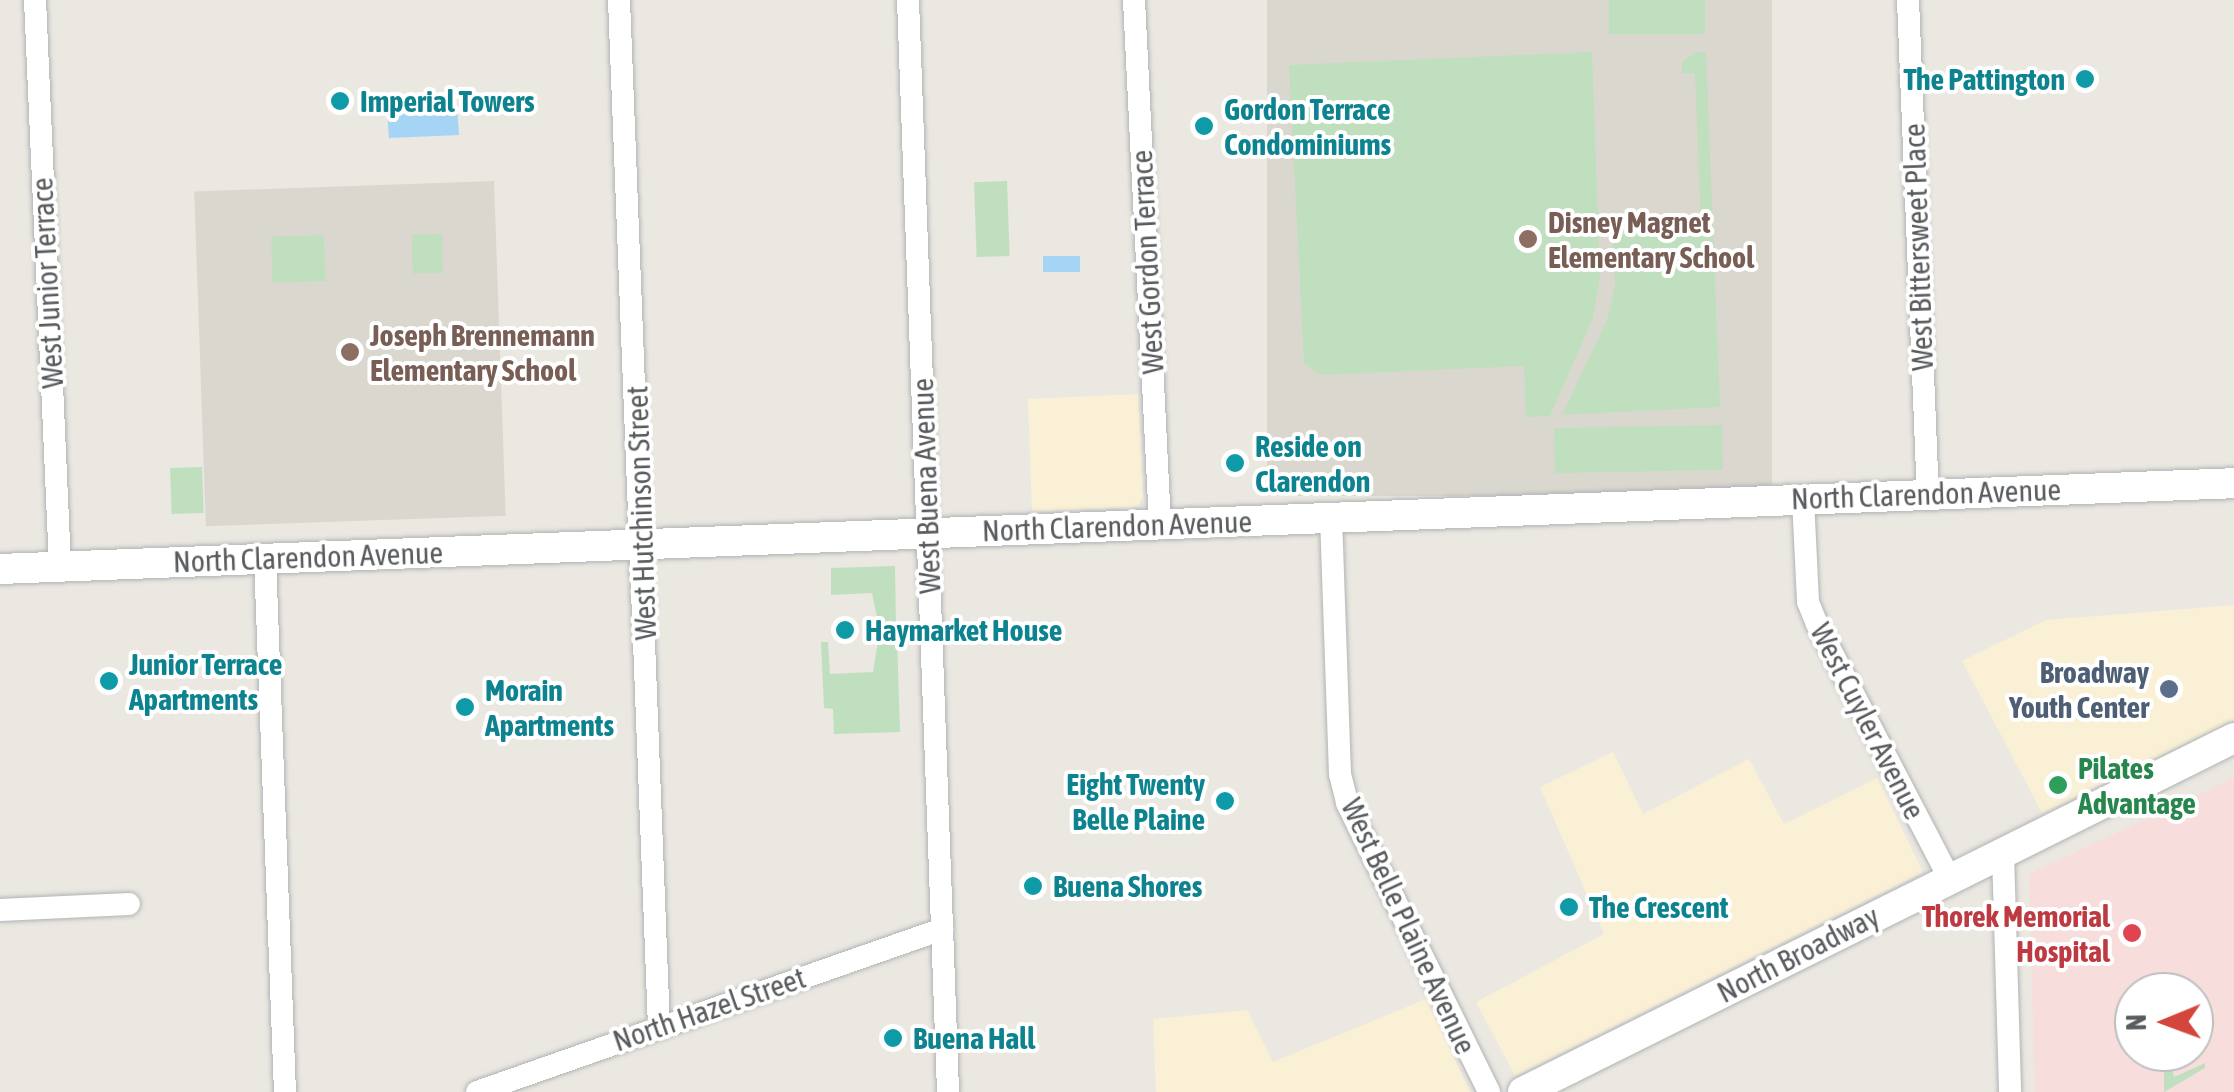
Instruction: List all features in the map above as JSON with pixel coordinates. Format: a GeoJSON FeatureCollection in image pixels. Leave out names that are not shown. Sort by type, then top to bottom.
{"type":"FeatureCollection","features":[{"type":"Feature","properties":{"kind":"street","name":"West Junior Terrace"},"geometry":{"type":"LineString","coordinates":[[35,0],[60,566]]}},
{"type":"Feature","properties":{"kind":"street","name":"West Hutchinson Street"},"geometry":{"type":"LineString","coordinates":[[619,0],[659,1025]]}},
{"type":"Feature","properties":{"kind":"street","name":"West Buena Avenue"},"geometry":{"type":"LineString","coordinates":[[908,0],[948,1092]]}},
{"type":"Feature","properties":{"kind":"street","name":"West Gordon Terrace"},"geometry":{"type":"LineString","coordinates":[[1134,0],[1160,524]]}},
{"type":"Feature","properties":{"kind":"street","name":"West Bittersweet Place"},"geometry":{"type":"LineString","coordinates":[[1908,0],[1928,494]]}},
{"type":"Feature","properties":{"kind":"street","name":"North Clarendon Avenue"},"geometry":{"type":"LineString","coordinates":[[0,568],[2234,483]]}},
{"type":"Feature","properties":{"kind":"street","name":"West Cuyler Avenue"},"geometry":{"type":"LineString","coordinates":[[1803,499],[1808,602],[1949,878]]}},
{"type":"Feature","properties":{"kind":"street","name":"West Belle Plaine Avenue"},"geometry":{"type":"LineString","coordinates":[[1330,518],[1340,774],[1347,803],[1489,1092]]}},
{"type":"Feature","properties":{"kind":"street"},"geometry":{"type":"LineString","coordinates":[[265,558],[285,1092]]}},
{"type":"Feature","properties":{"kind":"street","name":"North Broadway"},"geometry":{"type":"LineString","coordinates":[[1523,1092],[2234,738]]}},
{"type":"Feature","properties":{"kind":"street"},"geometry":{"type":"LineString","coordinates":[[2003,853],[2010,1092]]}},
{"type":"Feature","properties":{"kind":"street"},"geometry":{"type":"LineString","coordinates":[[0,910],[129,904]]}},
{"type":"Feature","properties":{"kind":"street","name":"North Hazel Street"},"geometry":{"type":"LineString","coordinates":[[477,1092],[659,1025],[942,929]]}},
{"type":"Feature","properties":{"kind":"shaded area","name":"Disney Magnet Elementary School"},"geometry":{"type":"Polygon","coordinates":[[[1267,0],[1772,0],[1772,496],[1267,496],[1267,0]]]}},
{"type":"Feature","properties":{"kind":"shaded area","name":"Joseph Brennemann Elementary School"},"geometry":{"type":"Polygon","coordinates":[[[494,181],[506,516],[206,526],[194,191],[494,181]]]}},
{"type":"Feature","properties":{"kind":"shaded area"},"geometry":{"type":"Polygon","coordinates":[[[1138,394],[1143,496],[1137,507],[1032,511],[1028,399],[1138,394]]]}},
{"type":"Feature","properties":{"kind":"shaded area"},"geometry":{"type":"Polygon","coordinates":[[[2234,605],[2234,720],[2042,813],[1962,661],[2046,620],[2234,605]]]}},
{"type":"Feature","properties":{"kind":"shaded area"},"geometry":{"type":"Polygon","coordinates":[[[1613,752],[1643,814],[1749,759],[1784,824],[1877,778],[1923,872],[1515,1076],[1476,1002],[1604,934],[1540,787],[1613,752]]]}},
{"type":"Feature","properties":{"kind":"shaded area","name":"Thorek Memorial Hospital"},"geometry":{"type":"Polygon","coordinates":[[[2234,778],[2234,1092],[2035,1092],[2029,874],[2234,778]]]}},
{"type":"Feature","properties":{"kind":"shaded area"},"geometry":{"type":"Polygon","coordinates":[[[1426,999],[1470,1092],[1156,1092],[1153,1019],[1247,1010],[1273,1062],[1426,999]]]}},
{"type":"Feature","properties":{"kind":"green space"},"geometry":{"type":"Polygon","coordinates":[[[1609,0],[1705,0],[1705,34],[1609,34],[1609,0]]]}},
{"type":"Feature","properties":{"kind":"green space"},"geometry":{"type":"Polygon","coordinates":[[[1592,52],[1600,276],[1593,318],[1550,416],[1526,417],[1524,366],[1320,375],[1304,363],[1289,65],[1592,52]]]}},
{"type":"Feature","properties":{"kind":"green space"},"geometry":{"type":"Polygon","coordinates":[[[1696,52],[1706,52],[1720,407],[1562,415],[1607,320],[1615,285],[1612,235],[1701,230],[1695,73],[1682,73],[1682,62],[1696,52]]]}},
{"type":"Feature","properties":{"kind":"green space"},"geometry":{"type":"Polygon","coordinates":[[[1007,181],[1010,256],[977,257],[974,182],[1007,181]]]}},
{"type":"Feature","properties":{"kind":"green space"},"geometry":{"type":"Polygon","coordinates":[[[442,234],[443,273],[413,274],[412,235],[442,234]]]}},
{"type":"Feature","properties":{"kind":"green space"},"geometry":{"type":"Polygon","coordinates":[[[324,235],[326,281],[273,283],[271,237],[324,235]]]}},
{"type":"Feature","properties":{"kind":"green space"},"geometry":{"type":"Polygon","coordinates":[[[1722,425],[1723,470],[1555,473],[1554,428],[1722,425]]]}},
{"type":"Feature","properties":{"kind":"green space"},"geometry":{"type":"Polygon","coordinates":[[[202,467],[204,513],[172,514],[170,468],[202,467]]]}},
{"type":"Feature","properties":{"kind":"green space"},"geometry":{"type":"Polygon","coordinates":[[[895,566],[896,628],[879,627],[872,593],[831,595],[831,568],[895,566]]]}},
{"type":"Feature","properties":{"kind":"green space"},"geometry":{"type":"Polygon","coordinates":[[[897,636],[900,732],[834,734],[833,709],[824,708],[821,642],[828,642],[830,674],[873,672],[878,641],[897,636]]]}},
{"type":"Feature","properties":{"kind":"green space"},"geometry":{"type":"Polygon","coordinates":[[[2164,1072],[2173,1072],[2174,1077],[2198,1072],[2164,1092],[2164,1072]]]}},
{"type":"Feature","properties":{"kind":"water"},"geometry":{"type":"Polygon","coordinates":[[[408,106],[457,107],[459,135],[389,138],[387,112],[408,106]]]}},
{"type":"Feature","properties":{"kind":"water"},"geometry":{"type":"Polygon","coordinates":[[[1043,256],[1080,256],[1080,272],[1043,272],[1043,256]]]}},
{"type":"Feature","properties":{"kind":"place","name":"The Pattington"},"geometry":{"type":"Point","coordinates":[2085,79]}},
{"type":"Feature","properties":{"kind":"place","name":"Imperial Towers"},"geometry":{"type":"Point","coordinates":[340,101]}},
{"type":"Feature","properties":{"kind":"place","name":"Gordon Terrace Condominiums"},"geometry":{"type":"Point","coordinates":[1204,126]}},
{"type":"Feature","properties":{"kind":"place","name":"Disney Magnet Elementary School"},"geometry":{"type":"Point","coordinates":[1528,239]}},
{"type":"Feature","properties":{"kind":"place","name":"Joseph Brennemann Elementary School"},"geometry":{"type":"Point","coordinates":[350,352]}},
{"type":"Feature","properties":{"kind":"place","name":"Reside on Clarendon"},"geometry":{"type":"Point","coordinates":[1235,463]}},
{"type":"Feature","properties":{"kind":"place","name":"Haymarket House"},"geometry":{"type":"Point","coordinates":[845,630]}},
{"type":"Feature","properties":{"kind":"place","name":"Junior Terrace Apartments"},"geometry":{"type":"Point","coordinates":[109,681]}},
{"type":"Feature","properties":{"kind":"place","name":"Broadway Youth Center"},"geometry":{"type":"Point","coordinates":[2169,689]}},
{"type":"Feature","properties":{"kind":"place","name":"Morain Apartments"},"geometry":{"type":"Point","coordinates":[465,707]}},
{"type":"Feature","properties":{"kind":"place","name":"Pilates Advantage"},"geometry":{"type":"Point","coordinates":[2058,785]}},
{"type":"Feature","properties":{"kind":"place","name":"Eight Twenty Belle Plaine"},"geometry":{"type":"Point","coordinates":[1225,801]}},
{"type":"Feature","properties":{"kind":"place","name":"Buena Shores"},"geometry":{"type":"Point","coordinates":[1033,886]}},
{"type":"Feature","properties":{"kind":"place","name":"The Crescent"},"geometry":{"type":"Point","coordinates":[1569,907]}},
{"type":"Feature","properties":{"kind":"place","name":"Thorek Memorial Hospital"},"geometry":{"type":"Point","coordinates":[2132,933]}},
{"type":"Feature","properties":{"kind":"place","name":"Buena Hall"},"geometry":{"type":"Point","coordinates":[893,1038]}}]}
